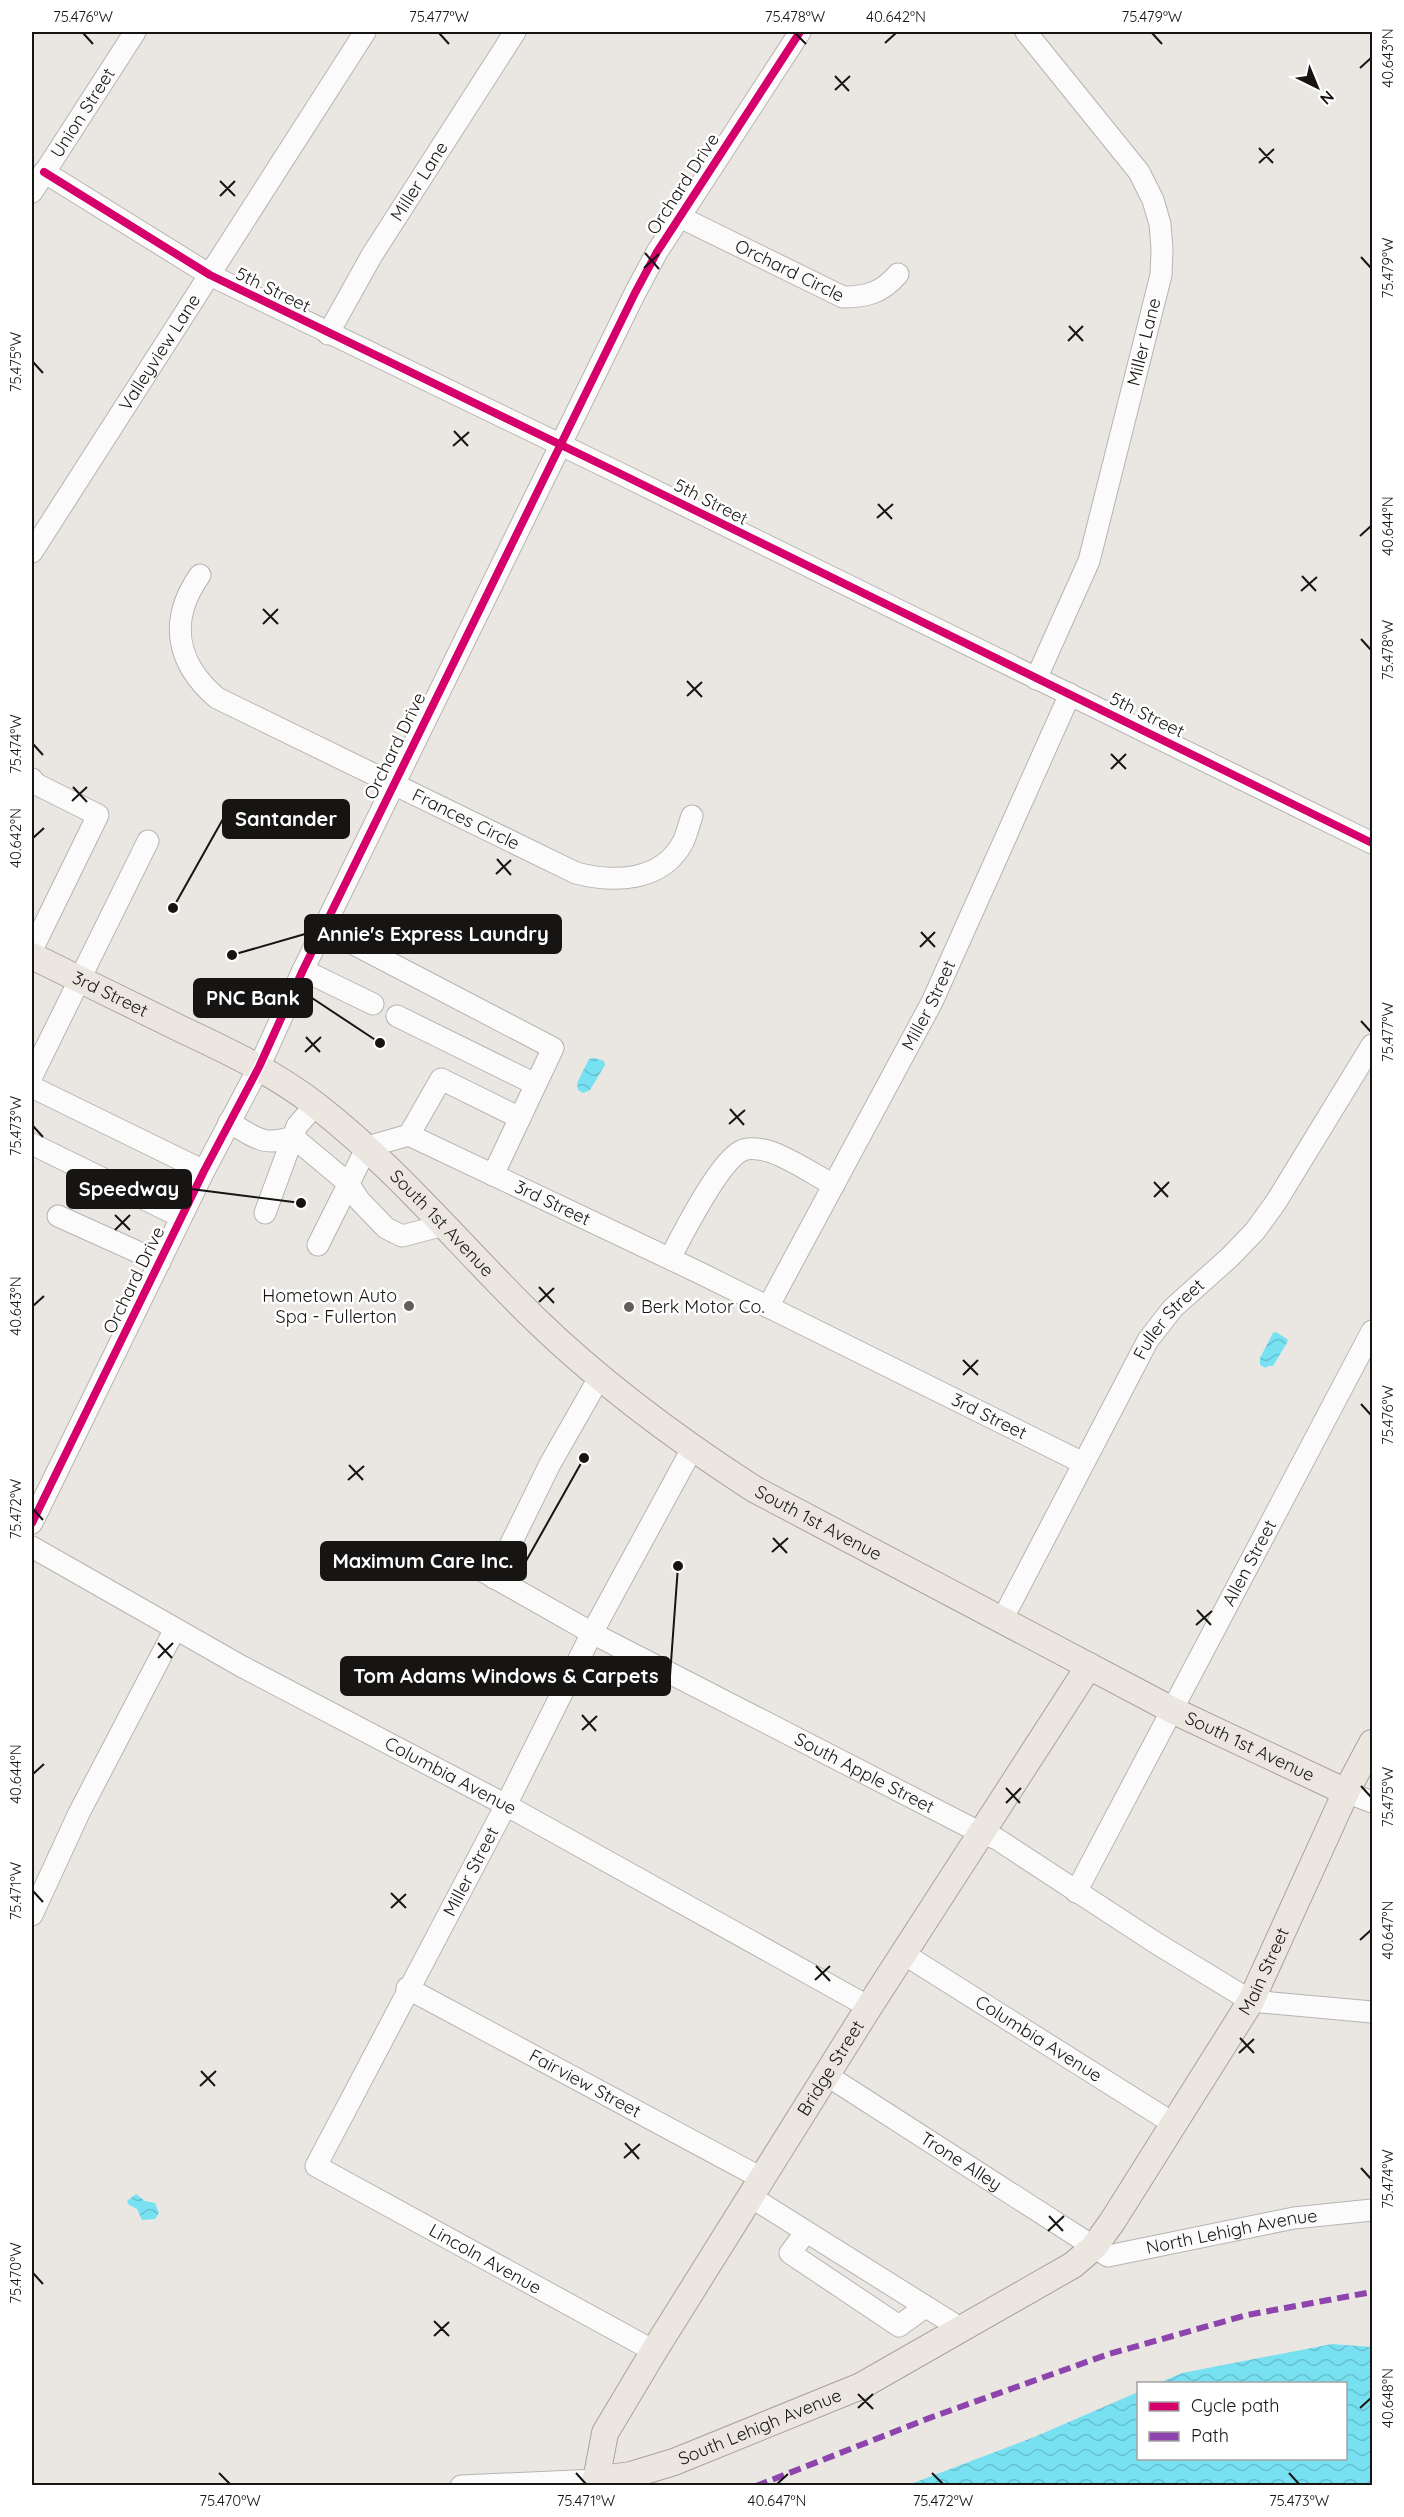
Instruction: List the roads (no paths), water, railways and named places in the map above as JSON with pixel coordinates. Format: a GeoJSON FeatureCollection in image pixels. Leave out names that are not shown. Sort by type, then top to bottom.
{"type":"FeatureCollection","features":[{"type":"Feature","properties":{"kind":"main road","name":"3rd Street"},"geometry":{"type":"LineString","coordinates":[[32,956],[259,1066],[316,1104],[367,1147]]}},
{"type":"Feature","properties":{"kind":"main road","name":"South 1st Avenue"},"geometry":{"type":"LineString","coordinates":[[367,1147],[533,1317],[599,1378],[692,1449],[754,1489],[1172,1710],[1346,1792]]}},
{"type":"Feature","properties":{"kind":"main road","name":"Bridge Street"},"geometry":{"type":"LineString","coordinates":[[595,2483],[605,2433],[654,2351],[828,2076],[869,2007],[1089,1666]]}},
{"type":"Feature","properties":{"kind":"main road","name":"Main Street"},"geometry":{"type":"LineString","coordinates":[[1094,2247],[1251,2001],[1346,1792],[1372,1743]]}},
{"type":"Feature","properties":{"kind":"main road","name":"South Lehigh Avenue"},"geometry":{"type":"LineString","coordinates":[[595,2483],[674,2462],[805,2410],[880,2375],[1073,2265],[1094,2247]]}},
{"type":"Feature","properties":{"kind":"street","name":"Union Street"},"geometry":{"type":"LineString","coordinates":[[32,192],[135,32]]}},
{"type":"Feature","properties":{"kind":"street","name":"Valleyview Lane"},"geometry":{"type":"LineString","coordinates":[[32,552],[365,32]]}},
{"type":"Feature","properties":{"kind":"street","name":"Miller Lane"},"geometry":{"type":"LineString","coordinates":[[328,334],[372,255],[515,32]]}},
{"type":"Feature","properties":{"kind":"street","name":"Orchard Drive"},"geometry":{"type":"LineString","coordinates":[[32,1524],[181,1217],[259,1066],[393,784],[635,293],[657,252],[800,32]]}},
{"type":"Feature","properties":{"kind":"street","name":"Miller Lane"},"geometry":{"type":"LineString","coordinates":[[1026,32],[1139,172],[1153,200],[1160,224],[1162,249],[1161,275],[1089,561],[1036,680]]}},
{"type":"Feature","properties":{"kind":"street","name":"5th Street"},"geometry":{"type":"LineString","coordinates":[[44,172],[210,275],[1372,843]]}},
{"type":"Feature","properties":{"kind":"street","name":"Orchard Circle"},"geometry":{"type":"LineString","coordinates":[[680,217],[843,297],[861,297],[877,292],[898,274]]}},
{"type":"Feature","properties":{"kind":"street","name":"Frances Circle"},"geometry":{"type":"LineString","coordinates":[[200,575],[190,589],[183,607],[180,626],[182,648],[189,667],[202,685],[217,698],[576,873],[599,879],[629,878],[657,868],[671,857],[682,843],[692,816]]}},
{"type":"Feature","properties":{"kind":"street","name":"Miller Street"},"geometry":{"type":"LineString","coordinates":[[768,1307],[955,956],[989,872],[1070,694]]}},
{"type":"Feature","properties":{"kind":"street"},"geometry":{"type":"LineString","coordinates":[[32,779],[36,784],[98,815],[32,950]]}},
{"type":"Feature","properties":{"kind":"street"},"geometry":{"type":"LineString","coordinates":[[32,1076],[148,841]]}},
{"type":"Feature","properties":{"kind":"street"},"geometry":{"type":"LineString","coordinates":[[323,928],[553,1048],[494,1174]]}},
{"type":"Feature","properties":{"kind":"street"},"geometry":{"type":"LineString","coordinates":[[303,970],[373,1004]]}},
{"type":"Feature","properties":{"kind":"street"},"geometry":{"type":"LineString","coordinates":[[397,1016],[536,1084]]}},
{"type":"Feature","properties":{"kind":"street","name":"Fuller Street"},"geometry":{"type":"LineString","coordinates":[[1002,1620],[1148,1340],[1173,1308],[1230,1257],[1255,1231],[1276,1202],[1372,1045]]}},
{"type":"Feature","properties":{"kind":"street"},"geometry":{"type":"LineString","coordinates":[[318,1245],[367,1147],[410,1135],[441,1079],[520,1118]]}},
{"type":"Feature","properties":{"kind":"street"},"geometry":{"type":"LineString","coordinates":[[32,1087],[204,1172]]}},
{"type":"Feature","properties":{"kind":"street"},"geometry":{"type":"LineString","coordinates":[[265,1213],[297,1126],[316,1104]]}},
{"type":"Feature","properties":{"kind":"street"},"geometry":{"type":"LineString","coordinates":[[229,1122],[264,1142],[275,1143],[292,1137]]}},
{"type":"Feature","properties":{"kind":"street","name":"3rd Street"},"geometry":{"type":"LineString","coordinates":[[410,1135],[670,1258],[1083,1463]]}},
{"type":"Feature","properties":{"kind":"street"},"geometry":{"type":"LineString","coordinates":[[292,1137],[348,1183],[359,1200],[386,1228],[402,1236],[444,1225]]}},
{"type":"Feature","properties":{"kind":"street"},"geometry":{"type":"LineString","coordinates":[[32,1144],[181,1217]]}},
{"type":"Feature","properties":{"kind":"street"},"geometry":{"type":"LineString","coordinates":[[670,1258],[707,1192],[726,1165],[741,1151],[754,1149],[769,1151],[834,1185]]}},
{"type":"Feature","properties":{"kind":"street"},"geometry":{"type":"LineString","coordinates":[[58,1216],[160,1262]]}},
{"type":"Feature","properties":{"kind":"street","name":"Allen Street"},"geometry":{"type":"LineString","coordinates":[[1077,1892],[1372,1331]]}},
{"type":"Feature","properties":{"kind":"street"},"geometry":{"type":"LineString","coordinates":[[494,1578],[550,1464],[599,1378]]}},
{"type":"Feature","properties":{"kind":"street","name":"Miller Street"},"geometry":{"type":"LineString","coordinates":[[316,2166],[407,1989],[506,1805],[592,1633],[692,1449]]}},
{"type":"Feature","properties":{"kind":"street","name":"Columbia Avenue"},"geometry":{"type":"LineString","coordinates":[[32,1548],[241,1666],[506,1805],[869,2007]]}},
{"type":"Feature","properties":{"kind":"street","name":"South Apple Street"},"geometry":{"type":"LineString","coordinates":[[466,1562],[592,1633],[981,1833],[997,1839],[1251,2001]]}},
{"type":"Feature","properties":{"kind":"street"},"geometry":{"type":"LineString","coordinates":[[32,1915],[79,1813],[175,1629]]}},
{"type":"Feature","properties":{"kind":"street"},"geometry":{"type":"LineString","coordinates":[[1346,1792],[1372,1802]]}},
{"type":"Feature","properties":{"kind":"street","name":"Columbia Avenue"},"geometry":{"type":"LineString","coordinates":[[904,1954],[1174,2124]]}},
{"type":"Feature","properties":{"kind":"street","name":"Fairview Street"},"geometry":{"type":"LineString","coordinates":[[407,1989],[757,2188],[806,2232],[960,2328]]}},
{"type":"Feature","properties":{"kind":"street"},"geometry":{"type":"LineString","coordinates":[[1251,2001],[1372,2012]]}},
{"type":"Feature","properties":{"kind":"street","name":"Trone Alley"},"geometry":{"type":"LineString","coordinates":[[828,2076],[1094,2247]]}},
{"type":"Feature","properties":{"kind":"street","name":"Lincoln Avenue"},"geometry":{"type":"LineString","coordinates":[[316,2166],[654,2351]]}},
{"type":"Feature","properties":{"kind":"street","name":"North Lehigh Avenue"},"geometry":{"type":"LineString","coordinates":[[1094,2247],[1108,2256],[1294,2218],[1372,2210]]}},
{"type":"Feature","properties":{"kind":"street"},"geometry":{"type":"LineString","coordinates":[[806,2232],[790,2253],[899,2326],[925,2307]]}},
{"type":"Feature","properties":{"kind":"street","name":"South Lehigh Avenue"},"geometry":{"type":"LineString","coordinates":[[461,2486],[595,2483]]}},
{"type":"Feature","properties":{"kind":"water"},"geometry":{"type":"Polygon","coordinates":[[[589,1059],[604,1061],[605,1065],[590,1090],[583,1093],[578,1090],[577,1083],[589,1059]]]}},
{"type":"Feature","properties":{"kind":"water"},"geometry":{"type":"Polygon","coordinates":[[[1276,1332],[1288,1341],[1273,1366],[1266,1368],[1260,1365],[1260,1358],[1273,1333],[1276,1332]]]}},
{"type":"Feature","properties":{"kind":"water"},"geometry":{"type":"Polygon","coordinates":[[[136,2194],[145,2201],[155,2203],[159,2213],[155,2219],[142,2220],[137,2209],[129,2205],[127,2201],[136,2194]]]}},
{"type":"Feature","properties":{"kind":"water"},"geometry":{"type":"Polygon","coordinates":[[[1332,2344],[1372,2347],[1372,2485],[908,2485],[1032,2438],[1137,2392],[1137,2460],[1347,2460],[1347,2382],[1161,2382],[1182,2373],[1332,2344]]]}},
{"type":"Feature","properties":{"kind":"place","name":"Santander"},"geometry":{"type":"Point","coordinates":[173,908]}},
{"type":"Feature","properties":{"kind":"place","name":"Annie's Express Laundry"},"geometry":{"type":"Point","coordinates":[232,955]}},
{"type":"Feature","properties":{"kind":"place","name":"PNC Bank"},"geometry":{"type":"Point","coordinates":[380,1043]}},
{"type":"Feature","properties":{"kind":"place","name":"Speedway"},"geometry":{"type":"Point","coordinates":[301,1203]}},
{"type":"Feature","properties":{"kind":"place","name":"Hometown Auto Spa - Fullerton"},"geometry":{"type":"Point","coordinates":[409,1306]}},
{"type":"Feature","properties":{"kind":"place","name":"Berk Motor Co."},"geometry":{"type":"Point","coordinates":[629,1307]}},
{"type":"Feature","properties":{"kind":"place","name":"Maximum Care Inc."},"geometry":{"type":"Point","coordinates":[584,1458]}},
{"type":"Feature","properties":{"kind":"place","name":"Tom Adams Windows & Carpets"},"geometry":{"type":"Point","coordinates":[678,1566]}}]}
